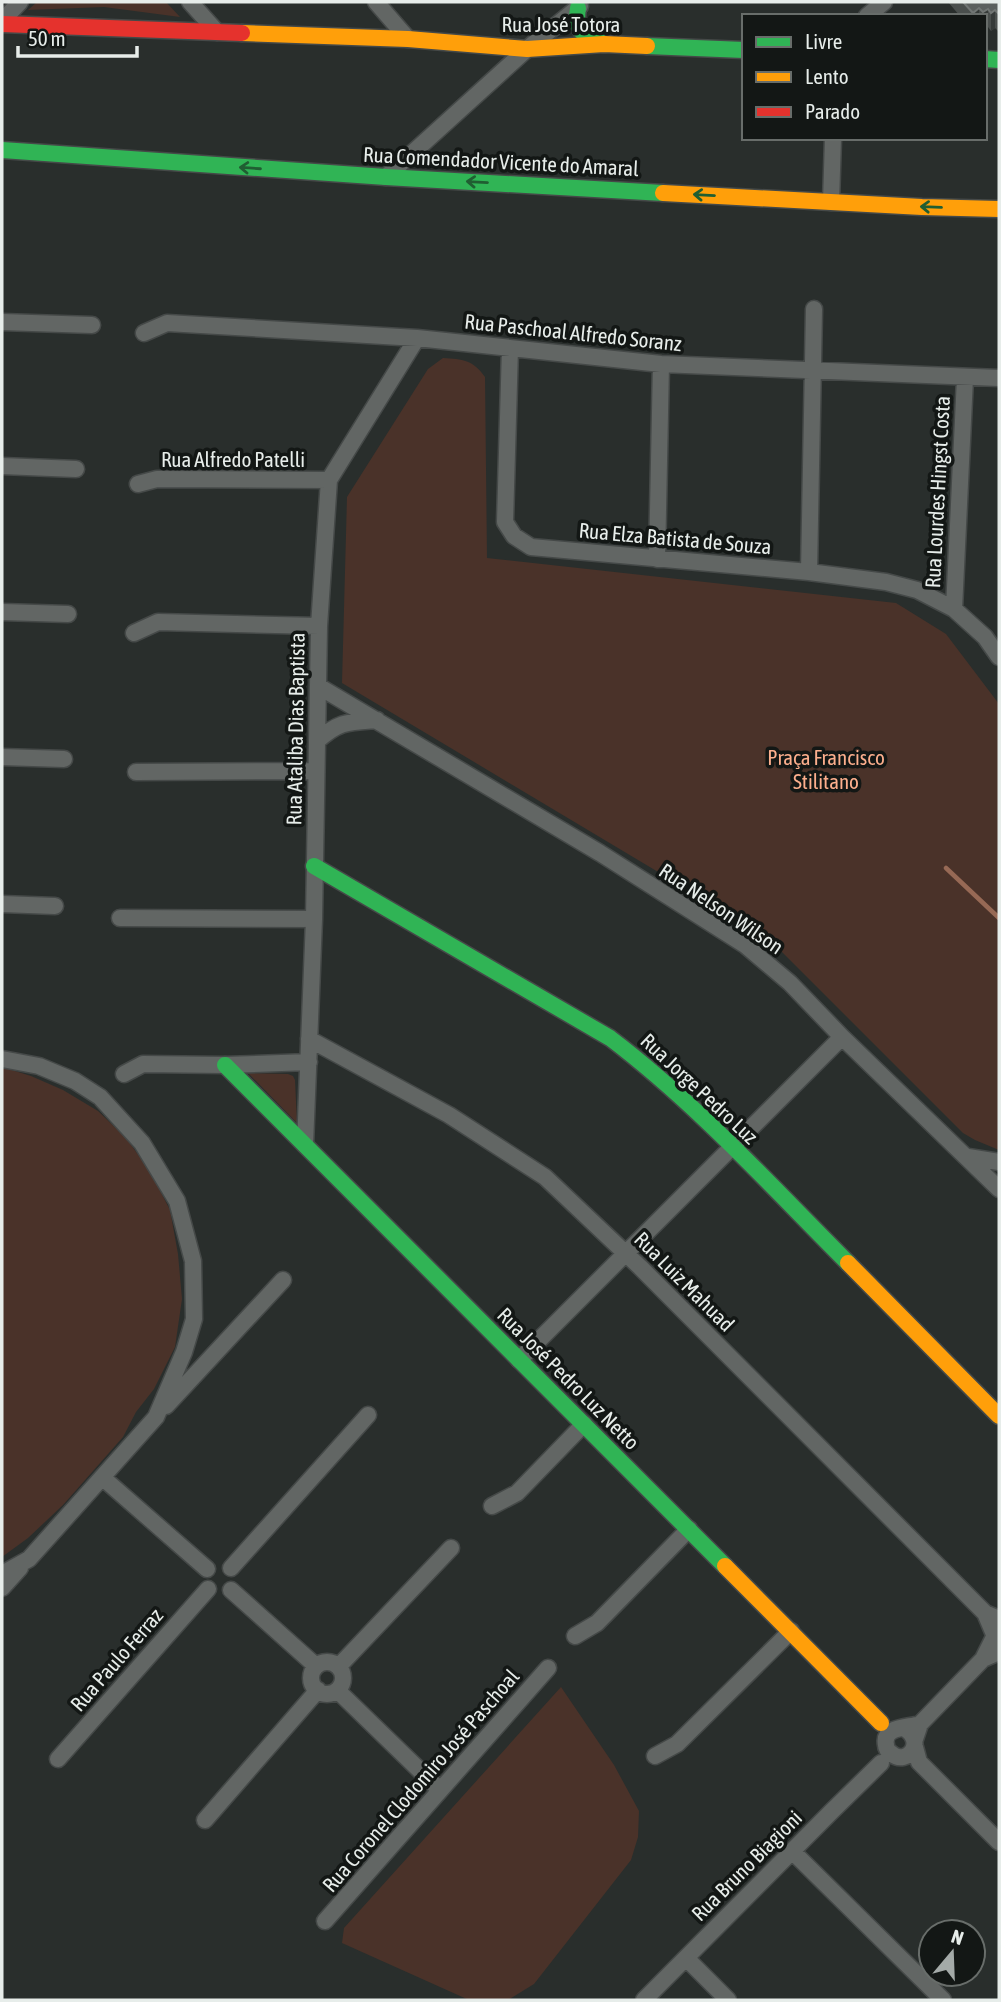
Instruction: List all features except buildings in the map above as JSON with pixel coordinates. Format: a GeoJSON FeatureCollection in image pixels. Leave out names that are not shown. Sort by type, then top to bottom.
{"type":"FeatureCollection","features":[{"type":"Feature","properties":{"kind":"street"},"geometry":{"type":"LineString","coordinates":[[190,2],[217,32]]}},
{"type":"Feature","properties":{"kind":"street"},"geometry":{"type":"LineString","coordinates":[[376,2],[408,39]]}},
{"type":"Feature","properties":{"kind":"street"},"geometry":{"type":"LineString","coordinates":[[869,14],[884,2]]}},
{"type":"Feature","properties":{"kind":"street"},"geometry":{"type":"LineString","coordinates":[[578,4],[575,21],[578,30],[604,44]]}},
{"type":"Feature","properties":{"kind":"street"},"geometry":{"type":"LineString","coordinates":[[386,177],[578,4]]}},
{"type":"Feature","properties":{"kind":"street","name":"Rua José Totora"},"geometry":{"type":"LineString","coordinates":[[7,12],[217,32],[408,39],[527,49],[604,44],[742,50]]}},
{"type":"Feature","properties":{"kind":"street"},"geometry":{"type":"LineString","coordinates":[[831,202],[833,140]]}},
{"type":"Feature","properties":{"kind":"street","name":"Rua Comendador Vicente do Amaral"},"geometry":{"type":"LineString","coordinates":[[2,150],[386,177],[999,209]]}},
{"type":"Feature","properties":{"kind":"street"},"geometry":{"type":"LineString","coordinates":[[808,572],[814,309]]}},
{"type":"Feature","properties":{"kind":"street"},"geometry":{"type":"LineString","coordinates":[[2,322],[92,325]]}},
{"type":"Feature","properties":{"kind":"street","name":"Rua Paschoal Alfredo Soranz"},"geometry":{"type":"LineString","coordinates":[[144,332],[166,323],[417,338],[661,364],[999,379]]}},
{"type":"Feature","properties":{"kind":"street","name":"Rua Ataliba Dias Baptista"},"geometry":{"type":"LineString","coordinates":[[305,1145],[314,919],[319,626],[329,480],[417,338]]}},
{"type":"Feature","properties":{"kind":"street","name":"Rua Elza Batista de Souza"},"geometry":{"type":"LineString","coordinates":[[510,348],[505,522],[514,536],[531,547],[808,572],[886,582],[917,590],[954,609],[985,637],[999,657]]}},
{"type":"Feature","properties":{"kind":"street"},"geometry":{"type":"LineString","coordinates":[[657,559],[661,364]]}},
{"type":"Feature","properties":{"kind":"street","name":"Rua Lourdes Hingst Costa"},"geometry":{"type":"LineString","coordinates":[[954,609],[965,378]]}},
{"type":"Feature","properties":{"kind":"street"},"geometry":{"type":"LineString","coordinates":[[2,466],[76,469]]}},
{"type":"Feature","properties":{"kind":"street","name":"Rua Alfredo Patelli"},"geometry":{"type":"LineString","coordinates":[[138,484],[157,479],[329,480]]}},
{"type":"Feature","properties":{"kind":"street"},"geometry":{"type":"LineString","coordinates":[[2,612],[68,614]]}},
{"type":"Feature","properties":{"kind":"street"},"geometry":{"type":"LineString","coordinates":[[134,633],[158,622],[319,626]]}},
{"type":"Feature","properties":{"kind":"street","name":"Rua Nelson Wilson"},"geometry":{"type":"LineString","coordinates":[[318,686],[600,853],[745,945],[790,983],[999,1189]]}},
{"type":"Feature","properties":{"kind":"street"},"geometry":{"type":"LineString","coordinates":[[317,741],[331,728],[340,724],[377,720]]}},
{"type":"Feature","properties":{"kind":"street"},"geometry":{"type":"LineString","coordinates":[[2,757],[64,760]]}},
{"type":"Feature","properties":{"kind":"street"},"geometry":{"type":"LineString","coordinates":[[136,772],[316,771]]}},
{"type":"Feature","properties":{"kind":"street","name":"Rua Jorge Pedro Luz"},"geometry":{"type":"LineString","coordinates":[[314,866],[610,1038],[652,1069],[999,1416]]}},
{"type":"Feature","properties":{"kind":"street"},"geometry":{"type":"LineString","coordinates":[[2,904],[55,906]]}},
{"type":"Feature","properties":{"kind":"street"},"geometry":{"type":"LineString","coordinates":[[120,918],[314,919]]}},
{"type":"Feature","properties":{"kind":"street"},"geometry":{"type":"LineString","coordinates":[[519,1360],[842,1037]]}},
{"type":"Feature","properties":{"kind":"street","name":"Rua Luiz Mahuad"},"geometry":{"type":"LineString","coordinates":[[309,1039],[449,1115],[545,1177],[627,1253],[995,1632]]}},
{"type":"Feature","properties":{"kind":"street"},"geometry":{"type":"LineString","coordinates":[[2,1059],[39,1066],[75,1081],[100,1097],[142,1143],[177,1201],[193,1261],[194,1319],[184,1352],[156,1417]]}},
{"type":"Feature","properties":{"kind":"street"},"geometry":{"type":"LineString","coordinates":[[124,1074],[143,1064],[309,1062]]}},
{"type":"Feature","properties":{"kind":"street","name":"Rua José Pedro Luz Netto"},"geometry":{"type":"LineString","coordinates":[[225,1065],[999,1842]]}},
{"type":"Feature","properties":{"kind":"street"},"geometry":{"type":"LineString","coordinates":[[968,1157],[999,1162]]}},
{"type":"Feature","properties":{"kind":"street"},"geometry":{"type":"LineString","coordinates":[[2,1588],[283,1280]]}},
{"type":"Feature","properties":{"kind":"street"},"geometry":{"type":"LineString","coordinates":[[231,1568],[368,1415]]}},
{"type":"Feature","properties":{"kind":"street"},"geometry":{"type":"LineString","coordinates":[[492,1506],[517,1493],[583,1424]]}},
{"type":"Feature","properties":{"kind":"street"},"geometry":{"type":"LineString","coordinates":[[103,1478],[207,1569]]}},
{"type":"Feature","properties":{"kind":"street"},"geometry":{"type":"LineString","coordinates":[[575,1636],[597,1623],[689,1529]]}},
{"type":"Feature","properties":{"kind":"street"},"geometry":{"type":"LineString","coordinates":[[339,1666],[451,1548]]}},
{"type":"Feature","properties":{"kind":"street"},"geometry":{"type":"LineString","coordinates":[[2,1573],[29,1559]]}},
{"type":"Feature","properties":{"kind":"street"},"geometry":{"type":"LineString","coordinates":[[221,1563],[231,1568],[235,1577],[231,1590],[217,1594],[208,1589],[204,1577],[207,1569],[221,1563]]}},
{"type":"Feature","properties":{"kind":"street","name":"Rua Paulo Ferraz"},"geometry":{"type":"LineString","coordinates":[[58,1759],[208,1589]]}},
{"type":"Feature","properties":{"kind":"street"},"geometry":{"type":"LineString","coordinates":[[231,1590],[316,1666]]}},
{"type":"Feature","properties":{"kind":"street"},"geometry":{"type":"LineString","coordinates":[[655,1756],[677,1744],[791,1631]]}},
{"type":"Feature","properties":{"kind":"street","name":"Rua Bruno Biagioni"},"geometry":{"type":"LineString","coordinates":[[644,2000],[983,1659],[995,1632]]}},
{"type":"Feature","properties":{"kind":"street"},"geometry":{"type":"LineString","coordinates":[[338,1691],[327,1693],[318,1690],[312,1681],[312,1675],[316,1666],[326,1662],[339,1666]]}},
{"type":"Feature","properties":{"kind":"street"},"geometry":{"type":"LineString","coordinates":[[338,1691],[343,1677],[339,1666]]}},
{"type":"Feature","properties":{"kind":"street","name":"Rua Coronel Clodomiro José Paschoal"},"geometry":{"type":"LineString","coordinates":[[325,1921],[548,1668]]}},
{"type":"Feature","properties":{"kind":"street"},"geometry":{"type":"LineString","coordinates":[[205,1820],[318,1690]]}},
{"type":"Feature","properties":{"kind":"street"},"geometry":{"type":"LineString","coordinates":[[338,1691],[440,1790]]}},
{"type":"Feature","properties":{"kind":"street"},"geometry":{"type":"LineString","coordinates":[[792,1851],[943,2000]]}},
{"type":"Feature","properties":{"kind":"street"},"geometry":{"type":"LineString","coordinates":[[686,1958],[728,2000]]}},
{"type":"Feature","properties":{"kind":"green space"},"geometry":{"type":"Polygon","coordinates":[[[37,2],[166,2],[180,17],[104,7],[28,10],[37,2]]]}},
{"type":"Feature","properties":{"kind":"green space","name":"Praça Francisco Stilitano"},"geometry":{"type":"Polygon","coordinates":[[[443,358],[467,362],[485,377],[487,558],[896,603],[946,634],[999,704],[999,1150],[963,1133],[767,937],[342,683],[347,497],[428,369],[443,358]]]}},
{"type":"Feature","properties":{"kind":"green space"},"geometry":{"type":"Polygon","coordinates":[[[2,1067],[63,1090],[98,1111],[126,1138],[150,1171],[170,1210],[182,1299],[175,1347],[154,1389],[136,1412],[123,1437],[63,1505],[28,1538],[2,1557],[2,1067]]]}},
{"type":"Feature","properties":{"kind":"green space"},"geometry":{"type":"Polygon","coordinates":[[[248,1073],[293,1076],[297,1123],[248,1073]]]}},
{"type":"Feature","properties":{"kind":"green space"},"geometry":{"type":"Polygon","coordinates":[[[561,1687],[614,1765],[639,1811],[638,1837],[631,1860],[534,1984],[508,2000],[469,2000],[342,1943],[344,1928],[561,1687]]]}},
{"type":"Feature","properties":{"kind":"waterway"},"geometry":{"type":"LineString","coordinates":[[946,868],[999,918]]}},
{"type":"Feature","properties":{"kind":"traffic: fast"},"geometry":{"type":"LineString","coordinates":[[578,8],[579,28],[604,44]]}},
{"type":"Feature","properties":{"kind":"traffic: fast"},"geometry":{"type":"LineString","coordinates":[[647,46],[742,50]]}},
{"type":"Feature","properties":{"kind":"traffic: fast"},"geometry":{"type":"LineString","coordinates":[[987,59],[999,60]]}},
{"type":"Feature","properties":{"kind":"traffic: fast"},"geometry":{"type":"LineString","coordinates":[[2,150],[663,193]]}},
{"type":"Feature","properties":{"kind":"traffic: fast"},"geometry":{"type":"LineString","coordinates":[[314,866],[610,1038],[703,1118],[848,1263]]}},
{"type":"Feature","properties":{"kind":"traffic: fast"},"geometry":{"type":"LineString","coordinates":[[225,1065],[725,1566]]}},
{"type":"Feature","properties":{"kind":"traffic: slow"},"geometry":{"type":"LineString","coordinates":[[242,33],[408,39],[527,49],[604,44],[647,46]]}},
{"type":"Feature","properties":{"kind":"traffic: slow"},"geometry":{"type":"LineString","coordinates":[[663,193],[999,209]]}},
{"type":"Feature","properties":{"kind":"traffic: slow"},"geometry":{"type":"LineString","coordinates":[[848,1263],[999,1416]]}},
{"type":"Feature","properties":{"kind":"traffic: slow"},"geometry":{"type":"LineString","coordinates":[[725,1566],[881,1723]]}},
{"type":"Feature","properties":{"kind":"traffic: jam"},"geometry":{"type":"LineString","coordinates":[[2,24],[242,33]]}}]}
